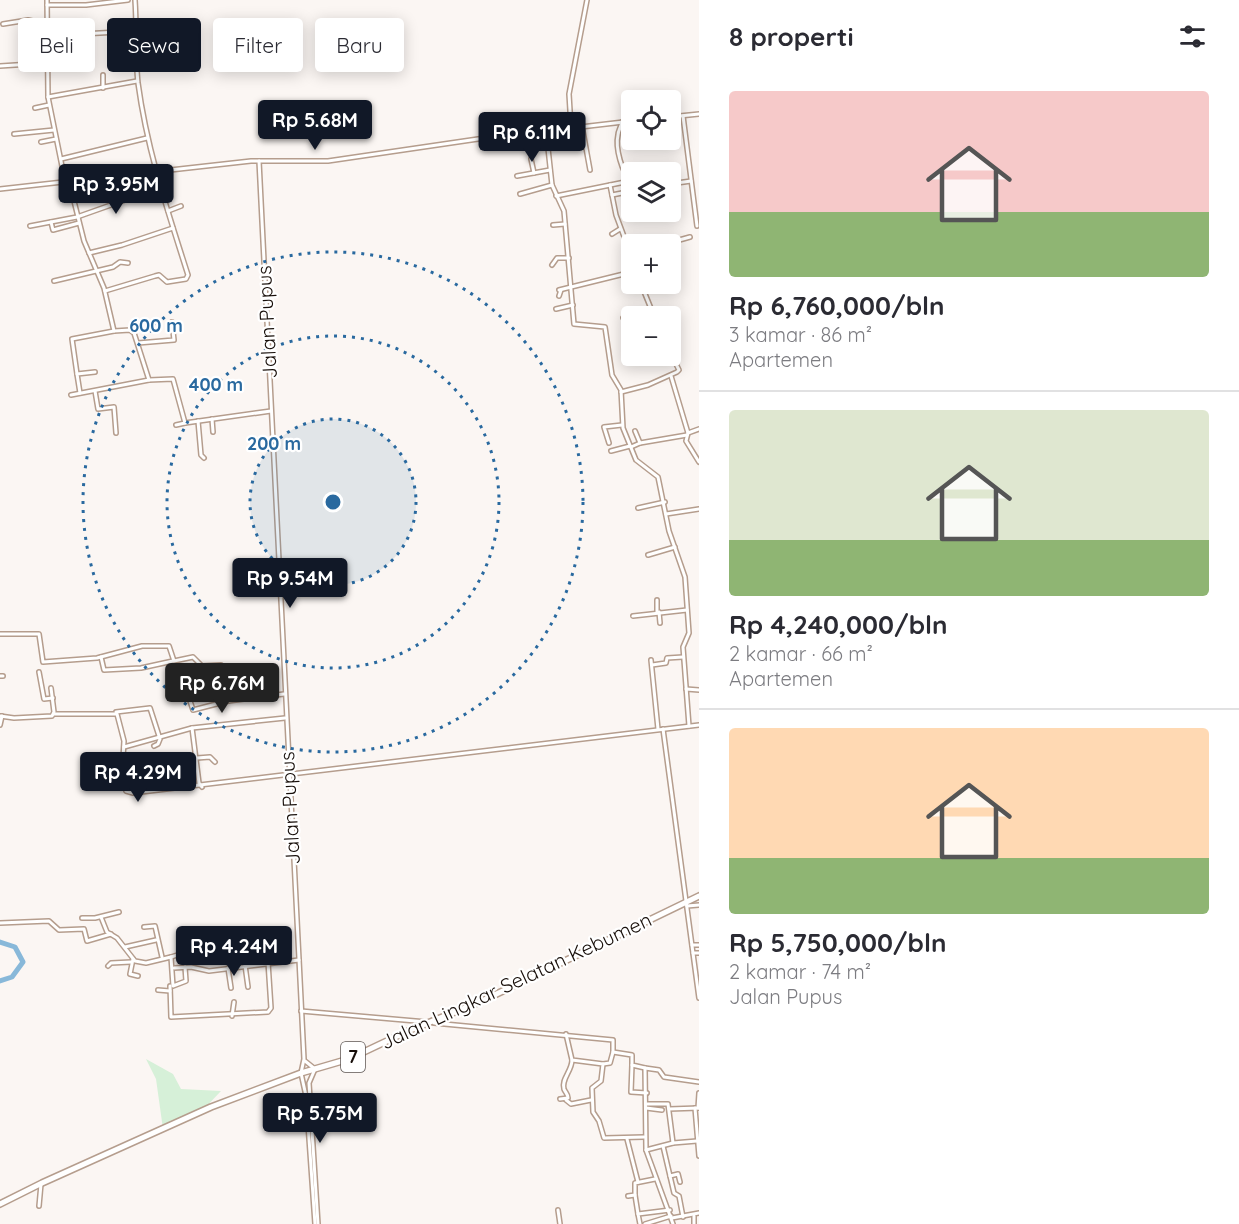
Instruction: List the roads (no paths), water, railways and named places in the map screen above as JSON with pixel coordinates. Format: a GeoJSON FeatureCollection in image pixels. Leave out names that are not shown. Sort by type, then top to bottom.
{"type":"FeatureCollection","features":[{"type":"Feature","properties":{"kind":"highway","name":"Jalan Lingkar Selatan Kebumen"},"geometry":{"type":"LineString","coordinates":[[0,1204],[42,1182],[211,1107],[301,1072],[357,1056],[428,1022],[502,992],[687,904],[699,896]]}},
{"type":"Feature","properties":{"kind":"street"},"geometry":{"type":"LineString","coordinates":[[46,18],[47,0]]}},
{"type":"Feature","properties":{"kind":"street"},"geometry":{"type":"LineString","coordinates":[[47,5],[86,5],[128,0]]}},
{"type":"Feature","properties":{"kind":"street"},"geometry":{"type":"LineString","coordinates":[[135,0],[136,18]]}},
{"type":"Feature","properties":{"kind":"street"},"geometry":{"type":"LineString","coordinates":[[571,127],[569,94],[587,0]]}},
{"type":"Feature","properties":{"kind":"street"},"geometry":{"type":"LineString","coordinates":[[3,24],[18,22]]}},
{"type":"Feature","properties":{"kind":"street"},"geometry":{"type":"LineString","coordinates":[[0,66],[18,65]]}},
{"type":"Feature","properties":{"kind":"street"},"geometry":{"type":"LineString","coordinates":[[47,72],[49,105],[56,140],[78,223],[105,291],[114,331]]}},
{"type":"Feature","properties":{"kind":"street"},"geometry":{"type":"LineString","coordinates":[[105,291],[159,275],[167,282],[184,279],[188,275],[155,172],[147,138],[138,72]]}},
{"type":"Feature","properties":{"kind":"street"},"geometry":{"type":"LineString","coordinates":[[102,75],[103,88]]}},
{"type":"Feature","properties":{"kind":"street"},"geometry":{"type":"LineString","coordinates":[[48,97],[138,81]]}},
{"type":"Feature","properties":{"kind":"street"},"geometry":{"type":"LineString","coordinates":[[35,108],[49,105]]}},
{"type":"Feature","properties":{"kind":"street"},"geometry":{"type":"LineString","coordinates":[[697,226],[683,116],[699,114]]}},
{"type":"Feature","properties":{"kind":"street"},"geometry":{"type":"LineString","coordinates":[[0,189],[259,161],[328,161],[546,130],[621,122]]}},
{"type":"Feature","properties":{"kind":"street"},"geometry":{"type":"LineString","coordinates":[[621,124],[617,134],[622,162]]}},
{"type":"Feature","properties":{"kind":"street"},"geometry":{"type":"LineString","coordinates":[[582,126],[590,170]]}},
{"type":"Feature","properties":{"kind":"street"},"geometry":{"type":"LineString","coordinates":[[14,134],[54,130]]}},
{"type":"Feature","properties":{"kind":"street"},"geometry":{"type":"LineString","coordinates":[[546,130],[552,185],[563,207],[575,325],[605,327],[612,375],[621,392],[622,425],[636,460],[657,474],[675,547],[683,568],[689,635],[683,646],[689,726]]}},
{"type":"Feature","properties":{"kind":"street"},"geometry":{"type":"LineString","coordinates":[[61,159],[147,138]]}},
{"type":"Feature","properties":{"kind":"street"},"geometry":{"type":"LineString","coordinates":[[41,142],[56,140]]}},
{"type":"Feature","properties":{"kind":"street"},"geometry":{"type":"LineString","coordinates":[[531,159],[534,173]]}},
{"type":"Feature","properties":{"kind":"street","name":"Jalan Pupus"},"geometry":{"type":"LineString","coordinates":[[259,161],[285,718],[304,1059],[301,1072],[306,1096],[317,1224]]}},
{"type":"Feature","properties":{"kind":"street"},"geometry":{"type":"LineString","coordinates":[[517,176],[550,170]]}},
{"type":"Feature","properties":{"kind":"street"},"geometry":{"type":"LineString","coordinates":[[681,182],[691,181]]}},
{"type":"Feature","properties":{"kind":"street"},"geometry":{"type":"LineString","coordinates":[[556,196],[621,183]]}},
{"type":"Feature","properties":{"kind":"street"},"geometry":{"type":"LineString","coordinates":[[520,194],[552,185]]}},
{"type":"Feature","properties":{"kind":"street"},"geometry":{"type":"LineString","coordinates":[[610,185],[622,234]]}},
{"type":"Feature","properties":{"kind":"street"},"geometry":{"type":"LineString","coordinates":[[612,195],[621,193]]}},
{"type":"Feature","properties":{"kind":"street"},"geometry":{"type":"LineString","coordinates":[[30,226],[77,217],[125,200]]}},
{"type":"Feature","properties":{"kind":"street"},"geometry":{"type":"LineString","coordinates":[[168,211],[181,206]]}},
{"type":"Feature","properties":{"kind":"street"},"geometry":{"type":"LineString","coordinates":[[51,222],[53,230],[78,223]]}},
{"type":"Feature","properties":{"kind":"street"},"geometry":{"type":"LineString","coordinates":[[553,225],[565,224]]}},
{"type":"Feature","properties":{"kind":"street"},"geometry":{"type":"LineString","coordinates":[[89,253],[123,245],[172,228]]}},
{"type":"Feature","properties":{"kind":"street"},"geometry":{"type":"LineString","coordinates":[[612,234],[620,229]]}},
{"type":"Feature","properties":{"kind":"street"},"geometry":{"type":"LineString","coordinates":[[681,239],[690,237]]}},
{"type":"Feature","properties":{"kind":"street"},"geometry":{"type":"LineString","coordinates":[[552,265],[557,258],[568,258]]}},
{"type":"Feature","properties":{"kind":"street"},"geometry":{"type":"LineString","coordinates":[[54,281],[96,269],[113,267],[120,262],[128,263]]}},
{"type":"Feature","properties":{"kind":"street"},"geometry":{"type":"LineString","coordinates":[[558,296],[560,290],[621,275]]}},
{"type":"Feature","properties":{"kind":"street"},"geometry":{"type":"LineString","coordinates":[[556,309],[573,305]]}},
{"type":"Feature","properties":{"kind":"street"},"geometry":{"type":"LineString","coordinates":[[138,343],[174,340],[172,322]]}},
{"type":"Feature","properties":{"kind":"street"},"geometry":{"type":"LineString","coordinates":[[80,393],[72,339],[114,331],[129,330],[134,333],[149,380]]}},
{"type":"Feature","properties":{"kind":"street"},"geometry":{"type":"LineString","coordinates":[[621,392],[671,376],[679,370],[677,366]]}},
{"type":"Feature","properties":{"kind":"street"},"geometry":{"type":"LineString","coordinates":[[77,374],[95,372]]}},
{"type":"Feature","properties":{"kind":"street"},"geometry":{"type":"LineString","coordinates":[[671,376],[688,434],[686,441],[699,462]]}},
{"type":"Feature","properties":{"kind":"street"},"geometry":{"type":"LineString","coordinates":[[71,395],[149,380],[173,379],[185,423]]}},
{"type":"Feature","properties":{"kind":"street"},"geometry":{"type":"LineString","coordinates":[[95,391],[98,410],[114,408],[116,433]]}},
{"type":"Feature","properties":{"kind":"street"},"geometry":{"type":"LineString","coordinates":[[176,425],[271,411]]}},
{"type":"Feature","properties":{"kind":"street"},"geometry":{"type":"LineString","coordinates":[[212,419],[213,432]]}},
{"type":"Feature","properties":{"kind":"street"},"geometry":{"type":"LineString","coordinates":[[198,421],[201,455],[204,458]]}},
{"type":"Feature","properties":{"kind":"street"},"geometry":{"type":"LineString","coordinates":[[609,443],[604,427],[622,425]]}},
{"type":"Feature","properties":{"kind":"street"},"geometry":{"type":"LineString","coordinates":[[611,451],[688,434],[699,429]]}},
{"type":"Feature","properties":{"kind":"street"},"geometry":{"type":"LineString","coordinates":[[635,431],[640,443]]}},
{"type":"Feature","properties":{"kind":"street"},"geometry":{"type":"LineString","coordinates":[[638,508],[665,501]]}},
{"type":"Feature","properties":{"kind":"street"},"geometry":{"type":"LineString","coordinates":[[666,513],[699,509]]}},
{"type":"Feature","properties":{"kind":"street"},"geometry":{"type":"LineString","coordinates":[[648,555],[675,547]]}},
{"type":"Feature","properties":{"kind":"street"},"geometry":{"type":"LineString","coordinates":[[657,600],[660,623]]}},
{"type":"Feature","properties":{"kind":"street"},"geometry":{"type":"LineString","coordinates":[[633,616],[687,610]]}},
{"type":"Feature","properties":{"kind":"street"},"geometry":{"type":"LineString","coordinates":[[0,634],[40,635],[43,663],[101,657],[142,646],[167,645],[173,661]]}},
{"type":"Feature","properties":{"kind":"street"},"geometry":{"type":"LineString","coordinates":[[101,657],[104,670],[151,666],[193,657],[202,666],[220,665],[224,670],[228,701]]}},
{"type":"Feature","properties":{"kind":"street"},"geometry":{"type":"LineString","coordinates":[[652,665],[665,663],[667,658],[683,657]]}},
{"type":"Feature","properties":{"kind":"street"},"geometry":{"type":"LineString","coordinates":[[651,660],[658,729]]}},
{"type":"Feature","properties":{"kind":"street"},"geometry":{"type":"LineString","coordinates":[[39,672],[44,699],[53,698]]}},
{"type":"Feature","properties":{"kind":"street"},"geometry":{"type":"LineString","coordinates":[[181,683],[185,686],[192,709],[228,701],[284,694]]}},
{"type":"Feature","properties":{"kind":"street"},"geometry":{"type":"LineString","coordinates":[[51,688],[54,714]]}},
{"type":"Feature","properties":{"kind":"street"},"geometry":{"type":"LineString","coordinates":[[686,689],[699,690]]}},
{"type":"Feature","properties":{"kind":"street"},"geometry":{"type":"LineString","coordinates":[[0,726],[1,716],[36,717],[54,714],[114,713],[150,708],[160,739],[154,746]]}},
{"type":"Feature","properties":{"kind":"street"},"geometry":{"type":"LineString","coordinates":[[114,713],[121,728],[124,747],[122,780],[128,792],[201,787],[699,724]]}},
{"type":"Feature","properties":{"kind":"street"},"geometry":{"type":"LineString","coordinates":[[124,747],[160,739],[192,728],[285,718]]}},
{"type":"Feature","properties":{"kind":"street"},"geometry":{"type":"LineString","coordinates":[[192,728],[201,787]]}},
{"type":"Feature","properties":{"kind":"street"},"geometry":{"type":"LineString","coordinates":[[663,729],[699,998]]}},
{"type":"Feature","properties":{"kind":"street"},"geometry":{"type":"LineString","coordinates":[[197,758],[208,756],[214,762]]}},
{"type":"Feature","properties":{"kind":"street"},"geometry":{"type":"LineString","coordinates":[[122,764],[141,769]]}},
{"type":"Feature","properties":{"kind":"street"},"geometry":{"type":"LineString","coordinates":[[687,904],[699,905]]}},
{"type":"Feature","properties":{"kind":"street"},"geometry":{"type":"LineString","coordinates":[[81,918],[101,917],[119,912]]}},
{"type":"Feature","properties":{"kind":"street"},"geometry":{"type":"LineString","coordinates":[[101,917],[106,932],[125,947],[132,961],[131,976],[138,976]]}},
{"type":"Feature","properties":{"kind":"street"},"geometry":{"type":"LineString","coordinates":[[0,923],[49,921],[59,930],[84,929],[87,941],[111,934]]}},
{"type":"Feature","properties":{"kind":"street"},"geometry":{"type":"LineString","coordinates":[[144,927],[154,924],[156,940],[162,957]]}},
{"type":"Feature","properties":{"kind":"street"},"geometry":{"type":"LineString","coordinates":[[209,933],[239,928],[248,987]]}},
{"type":"Feature","properties":{"kind":"street"},"geometry":{"type":"LineString","coordinates":[[193,932],[196,956]]}},
{"type":"Feature","properties":{"kind":"street"},"geometry":{"type":"LineString","coordinates":[[108,966],[111,963],[132,961],[146,963],[209,945],[231,944],[241,936]]}},
{"type":"Feature","properties":{"kind":"street"},"geometry":{"type":"LineString","coordinates":[[125,947],[156,940]]}},
{"type":"Feature","properties":{"kind":"street"},"geometry":{"type":"LineString","coordinates":[[692,945],[699,945]]}},
{"type":"Feature","properties":{"kind":"street"},"geometry":{"type":"LineString","coordinates":[[693,953],[699,953]]}},
{"type":"Feature","properties":{"kind":"street"},"geometry":{"type":"LineString","coordinates":[[171,957],[174,968],[170,991],[171,1017],[232,1016],[270,1011],[268,962]]}},
{"type":"Feature","properties":{"kind":"street"},"geometry":{"type":"LineString","coordinates":[[174,968],[205,972],[268,962],[299,960]]}},
{"type":"Feature","properties":{"kind":"street"},"geometry":{"type":"LineString","coordinates":[[171,986],[186,981],[185,968]]}},
{"type":"Feature","properties":{"kind":"street"},"geometry":{"type":"LineString","coordinates":[[228,968],[231,988]]}},
{"type":"Feature","properties":{"kind":"street"},"geometry":{"type":"LineString","coordinates":[[159,990],[170,991]]}},
{"type":"Feature","properties":{"kind":"street"},"geometry":{"type":"LineString","coordinates":[[232,1016],[234,1002]]}},
{"type":"Feature","properties":{"kind":"street"},"geometry":{"type":"LineString","coordinates":[[301,1011],[612,1039],[613,1052],[610,1063],[572,1060]]}},
{"type":"Feature","properties":{"kind":"street"},"geometry":{"type":"LineString","coordinates":[[566,1034],[572,1060],[571,1071],[564,1079],[564,1090],[569,1096],[566,1099]]}},
{"type":"Feature","properties":{"kind":"street"},"geometry":{"type":"LineString","coordinates":[[613,1052],[632,1055],[631,1092],[646,1093]]}},
{"type":"Feature","properties":{"kind":"street"},"geometry":{"type":"LineString","coordinates":[[304,1059],[315,1069]]}},
{"type":"Feature","properties":{"kind":"street"},"geometry":{"type":"LineString","coordinates":[[603,1064],[601,1081],[592,1088],[591,1100],[592,1112],[598,1119],[604,1138],[644,1137]]}},
{"type":"Feature","properties":{"kind":"street"},"geometry":{"type":"LineString","coordinates":[[632,1065],[660,1070],[666,1077],[699,1082]]}},
{"type":"Feature","properties":{"kind":"street"},"geometry":{"type":"LineString","coordinates":[[645,1068],[644,1137],[646,1150],[670,1210],[673,1224]]}},
{"type":"Feature","properties":{"kind":"street","name":"Jalan Pupus"},"geometry":{"type":"LineString","coordinates":[[315,1069],[309,1083],[317,1224]]}},
{"type":"Feature","properties":{"kind":"street"},"geometry":{"type":"LineString","coordinates":[[699,1093],[697,1141],[699,1156]]}},
{"type":"Feature","properties":{"kind":"street"},"geometry":{"type":"LineString","coordinates":[[561,1099],[566,1099],[571,1104],[591,1100]]}},
{"type":"Feature","properties":{"kind":"street"},"geometry":{"type":"LineString","coordinates":[[646,1106],[667,1103],[673,1143]]}},
{"type":"Feature","properties":{"kind":"street"},"geometry":{"type":"LineString","coordinates":[[646,1106],[662,1110]]}},
{"type":"Feature","properties":{"kind":"street"},"geometry":{"type":"LineString","coordinates":[[669,1109],[698,1108]]}},
{"type":"Feature","properties":{"kind":"street"},"geometry":{"type":"LineString","coordinates":[[627,1139],[638,1182]]}},
{"type":"Feature","properties":{"kind":"street"},"geometry":{"type":"LineString","coordinates":[[646,1150],[673,1143],[697,1141]]}},
{"type":"Feature","properties":{"kind":"street"},"geometry":{"type":"LineString","coordinates":[[663,1146],[674,1193],[679,1197],[683,1217]]}},
{"type":"Feature","properties":{"kind":"street"},"geometry":{"type":"LineString","coordinates":[[670,1176],[678,1174],[680,1182]]}},
{"type":"Feature","properties":{"kind":"street"},"geometry":{"type":"LineString","coordinates":[[640,1224],[634,1185],[638,1182],[656,1179]]}},
{"type":"Feature","properties":{"kind":"street"},"geometry":{"type":"LineString","coordinates":[[39,1206],[42,1182]]}},
{"type":"Feature","properties":{"kind":"street"},"geometry":{"type":"LineString","coordinates":[[628,1196],[635,1195]]}},
{"type":"Feature","properties":{"kind":"street"},"geometry":{"type":"LineString","coordinates":[[558,1210],[560,1224]]}},
{"type":"Feature","properties":{"kind":"street"},"geometry":{"type":"LineString","coordinates":[[638,1214],[670,1210]]}},
{"type":"Feature","properties":{"kind":"street"},"geometry":{"type":"LineString","coordinates":[[645,1224],[672,1217],[694,1216],[699,1213]]}},
{"type":"Feature","properties":{"kind":"street"},"geometry":{"type":"LineString","coordinates":[[694,1216],[694,1224]]}},
{"type":"Feature","properties":{"kind":"street"},"geometry":{"type":"LineString","coordinates":[[662,1219],[663,1224]]}},
{"type":"Feature","properties":{"kind":"waterway"},"geometry":{"type":"LineString","coordinates":[[0,942],[15,947],[23,962],[12,977],[0,981]]}}]}
